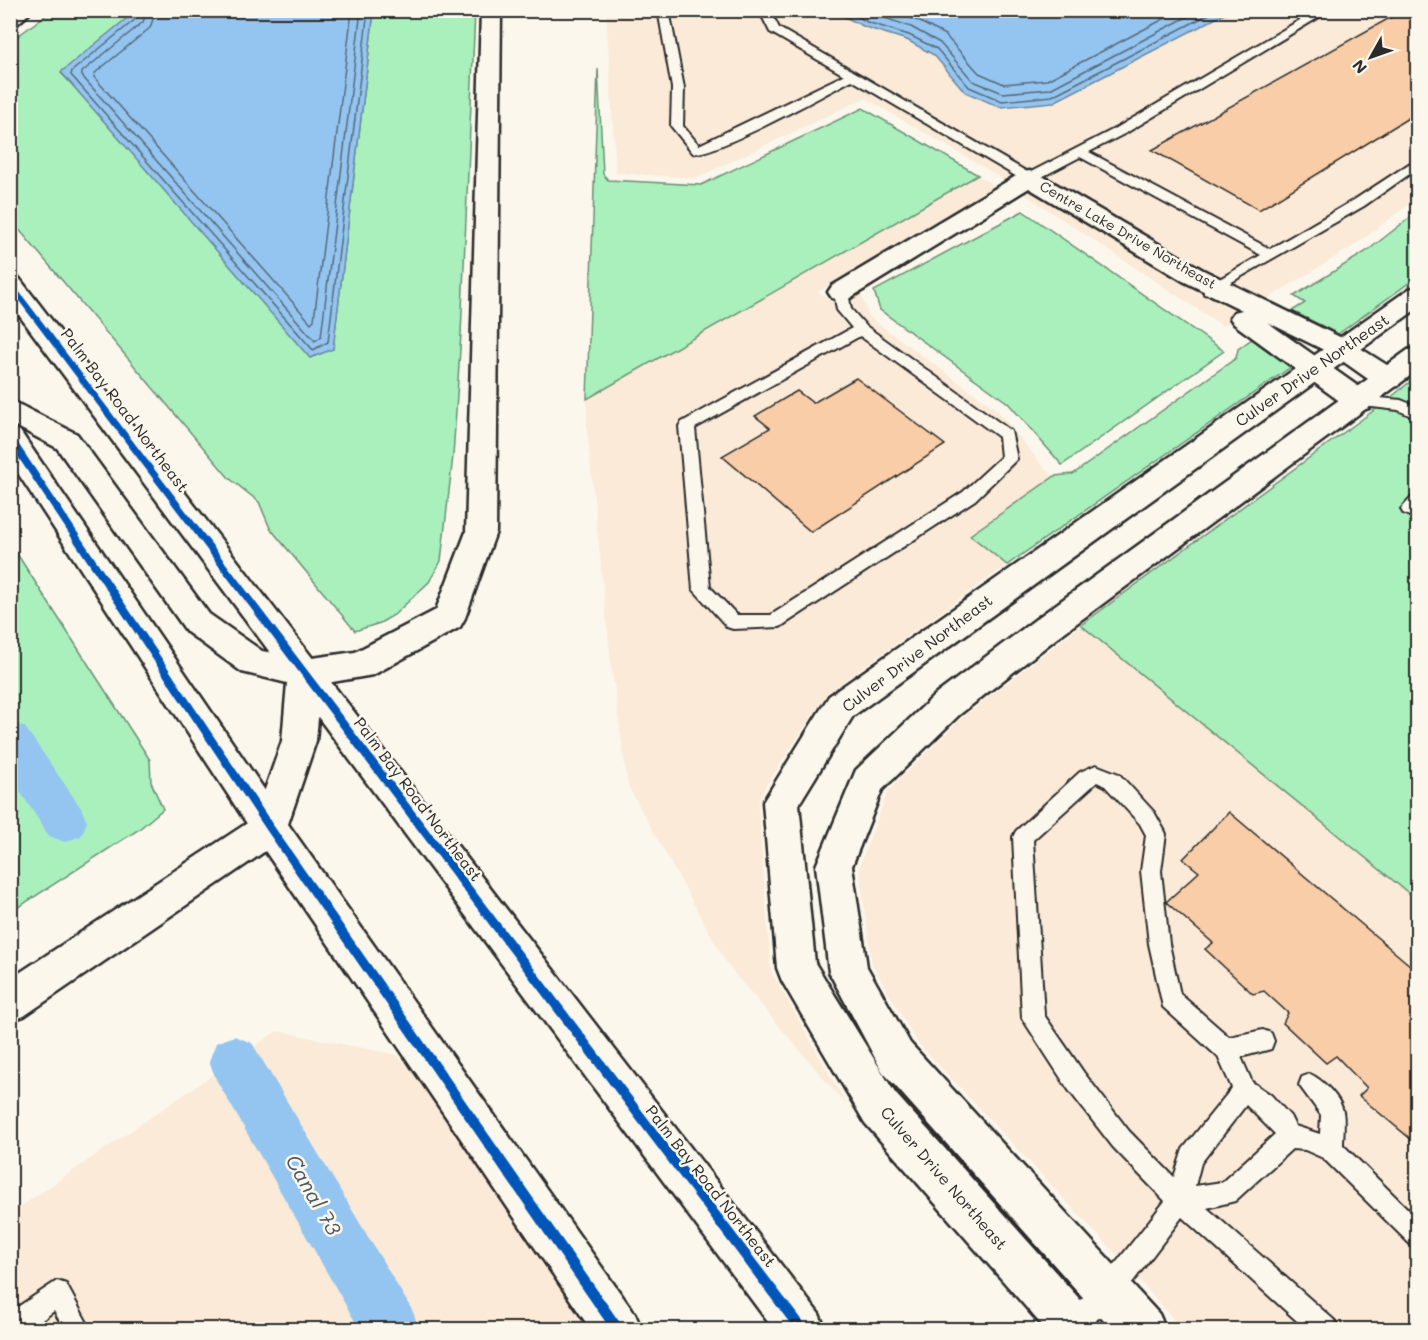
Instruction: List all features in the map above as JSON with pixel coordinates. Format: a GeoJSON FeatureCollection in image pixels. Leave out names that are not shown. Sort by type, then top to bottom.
{"type":"FeatureCollection","features":[{"type":"Feature","properties":{"kind":"main road"},"geometry":{"type":"LineString","coordinates":[[10,20],[23,10]]}},
{"type":"Feature","properties":{"kind":"main road"},"geometry":{"type":"LineString","coordinates":[[10,410],[68,441],[198,623],[254,663],[305,673],[361,664],[449,618],[481,532],[491,10]]}},
{"type":"Feature","properties":{"kind":"main road","name":"Centre Lake Drive Northeast"},"geometry":{"type":"LineString","coordinates":[[841,292],[1029,178],[1329,359],[1388,379]]}},
{"type":"Feature","properties":{"kind":"main road","name":"Palm Bay Road Northeast"},"geometry":{"type":"LineString","coordinates":[[10,284],[802,1329]]}},
{"type":"Feature","properties":{"kind":"main road","name":"Culver Drive Northeast"},"geometry":{"type":"LineString","coordinates":[[1074,1327],[880,1108],[796,968],[781,802],[841,706],[1418,295]]}},
{"type":"Feature","properties":{"kind":"main road"},"geometry":{"type":"LineString","coordinates":[[1143,1329],[896,1057],[849,972],[834,866],[868,781],[947,705],[1051,625],[1418,356]]}},
{"type":"Feature","properties":{"kind":"main road"},"geometry":{"type":"LineString","coordinates":[[1329,359],[1359,401]]}},
{"type":"Feature","properties":{"kind":"main road"},"geometry":{"type":"LineString","coordinates":[[10,438],[270,828],[620,1329]]}},
{"type":"Feature","properties":{"kind":"main road"},"geometry":{"type":"LineString","coordinates":[[10,1002],[270,828],[299,741],[305,673]]}},
{"type":"Feature","properties":{"kind":"lane"},"geometry":{"type":"LineString","coordinates":[[663,10],[678,88],[677,126],[697,150],[740,132],[852,76]]}},
{"type":"Feature","properties":{"kind":"lane"},"geometry":{"type":"LineString","coordinates":[[764,10],[774,30],[1029,178],[1080,152],[1326,10]]}},
{"type":"Feature","properties":{"kind":"lane"},"geometry":{"type":"LineString","coordinates":[[1080,152],[1271,255]]}},
{"type":"Feature","properties":{"kind":"lane"},"geometry":{"type":"LineString","coordinates":[[1207,284],[1271,255],[1359,203],[1418,162]]}},
{"type":"Feature","properties":{"kind":"lane"},"geometry":{"type":"LineString","coordinates":[[841,292],[844,310],[861,329],[1006,435],[1009,459],[969,496],[774,622],[733,622],[702,589],[687,426],[861,329]]}},
{"type":"Feature","properties":{"kind":"lane"},"geometry":{"type":"LineString","coordinates":[[1388,379],[1401,405]]}},
{"type":"Feature","properties":{"kind":"lane"},"geometry":{"type":"LineString","coordinates":[[1359,401],[1401,405],[1418,414]]}},
{"type":"Feature","properties":{"kind":"lane"},"geometry":{"type":"LineString","coordinates":[[1288,1137],[1282,1124],[1263,1103],[1244,1090],[1226,1049],[1171,1000],[1159,944],[1151,871],[1156,834],[1147,818],[1112,780],[1096,773],[1087,777],[1023,837],[1033,1018],[1076,1081],[1120,1139],[1180,1200],[1326,1329]]}},
{"type":"Feature","properties":{"kind":"lane"},"geometry":{"type":"LineString","coordinates":[[1226,1049],[1263,1041]]}},
{"type":"Feature","properties":{"kind":"lane"},"geometry":{"type":"LineString","coordinates":[[1310,1085],[1332,1111],[1331,1150]]}},
{"type":"Feature","properties":{"kind":"lane"},"geometry":{"type":"LineString","coordinates":[[1074,1327],[1110,1291],[1180,1200],[1191,1157],[1244,1090]]}},
{"type":"Feature","properties":{"kind":"lane"},"geometry":{"type":"LineString","coordinates":[[1180,1200],[1227,1194],[1288,1137],[1305,1139],[1331,1150],[1418,1236]]}},
{"type":"Feature","properties":{"kind":"lane"},"geometry":{"type":"LineString","coordinates":[[10,1328],[57,1293],[79,1329]]}},
{"type":"Feature","properties":{"kind":"shaded area"},"geometry":{"type":"Polygon","coordinates":[[[606,11],[1417,11],[1417,198],[1355,245],[1223,326],[985,168],[865,98],[696,178],[616,173],[606,11]]]}},
{"type":"Feature","properties":{"kind":"shaded area"},"geometry":{"type":"Polygon","coordinates":[[[978,175],[994,186],[818,292],[840,307],[861,294],[869,317],[996,409],[1047,471],[1055,476],[970,535],[1007,565],[827,693],[761,793],[758,805],[771,971],[848,1107],[729,967],[628,786],[611,663],[587,429],[587,399],[978,175]]]}},
{"type":"Feature","properties":{"kind":"shaded area"},"geometry":{"type":"Polygon","coordinates":[[[1081,625],[1417,900],[1417,1329],[1182,1329],[1130,1269],[917,1042],[872,964],[859,867],[888,791],[963,717],[1081,625]]]}},
{"type":"Feature","properties":{"kind":"shaded area"},"geometry":{"type":"Polygon","coordinates":[[[277,1031],[397,1055],[537,1208],[619,1329],[11,1329],[10,1214],[277,1031]]]}},
{"type":"Feature","properties":{"kind":"green space"},"geometry":{"type":"Polygon","coordinates":[[[51,11],[137,11],[61,73],[333,348],[374,11],[475,11],[461,334],[453,456],[441,561],[429,582],[394,615],[380,623],[355,631],[270,528],[259,502],[229,478],[11,220],[10,42],[51,11]]]}},
{"type":"Feature","properties":{"kind":"green space"},"geometry":{"type":"Polygon","coordinates":[[[598,69],[603,174],[608,180],[701,185],[863,108],[978,175],[587,399],[598,69]]]}},
{"type":"Feature","properties":{"kind":"green space"},"geometry":{"type":"Polygon","coordinates":[[[1023,211],[1224,351],[1062,465],[1008,403],[880,310],[874,291],[1023,211]]]}},
{"type":"Feature","properties":{"kind":"green space"},"geometry":{"type":"Polygon","coordinates":[[[1417,212],[1417,277],[1338,334],[1292,311],[1305,303],[1294,296],[1367,251],[1417,212]]]}},
{"type":"Feature","properties":{"kind":"green space"},"geometry":{"type":"Polygon","coordinates":[[[1252,339],[1291,367],[1007,565],[970,535],[1055,476],[1073,474],[1236,358],[1238,349],[1252,339]]]}},
{"type":"Feature","properties":{"kind":"green space"},"geometry":{"type":"Polygon","coordinates":[[[1417,376],[1417,900],[1081,625],[1384,403],[1417,376]]]}},
{"type":"Feature","properties":{"kind":"green space"},"geometry":{"type":"Polygon","coordinates":[[[10,543],[150,760],[151,782],[163,809],[138,830],[11,912],[10,543]]]}},
{"type":"Feature","properties":{"kind":"water"},"geometry":{"type":"Polygon","coordinates":[[[137,10],[374,11],[333,349],[310,358],[61,72],[137,10]]]}},
{"type":"Feature","properties":{"kind":"water"},"geometry":{"type":"Polygon","coordinates":[[[1230,10],[1054,102],[1000,107],[965,92],[934,55],[907,40],[865,27],[833,11],[1230,10]]]}},
{"type":"Feature","properties":{"kind":"building"},"geometry":{"type":"Polygon","coordinates":[[[1404,10],[1418,12],[1418,112],[1259,210],[1152,150],[1404,10]]]}},
{"type":"Feature","properties":{"kind":"building"},"geometry":{"type":"Polygon","coordinates":[[[856,378],[945,445],[811,532],[722,456],[770,428],[755,416],[797,391],[813,403],[856,378]]]}},
{"type":"Feature","properties":{"kind":"building"},"geometry":{"type":"Polygon","coordinates":[[[1229,812],[1418,972],[1418,1137],[1412,1140],[1359,1096],[1367,1088],[1336,1056],[1326,1063],[1283,1023],[1288,1013],[1264,991],[1253,994],[1205,949],[1213,943],[1166,902],[1199,872],[1183,859],[1229,812]]]}},
{"type":"Feature","properties":{"kind":"waterway","name":"Canal 73"},"geometry":{"type":"LineString","coordinates":[[10,740],[65,822]]}},
{"type":"Feature","properties":{"kind":"waterway","name":"Canal 73"},"geometry":{"type":"LineString","coordinates":[[234,1061],[392,1330]]}},
{"type":"Feature","properties":{"kind":"cycle path"},"geometry":{"type":"LineString","coordinates":[[10,284],[803,1330]]}},
{"type":"Feature","properties":{"kind":"cycle path"},"geometry":{"type":"LineString","coordinates":[[10,438],[270,828],[619,1330]]}}]}
